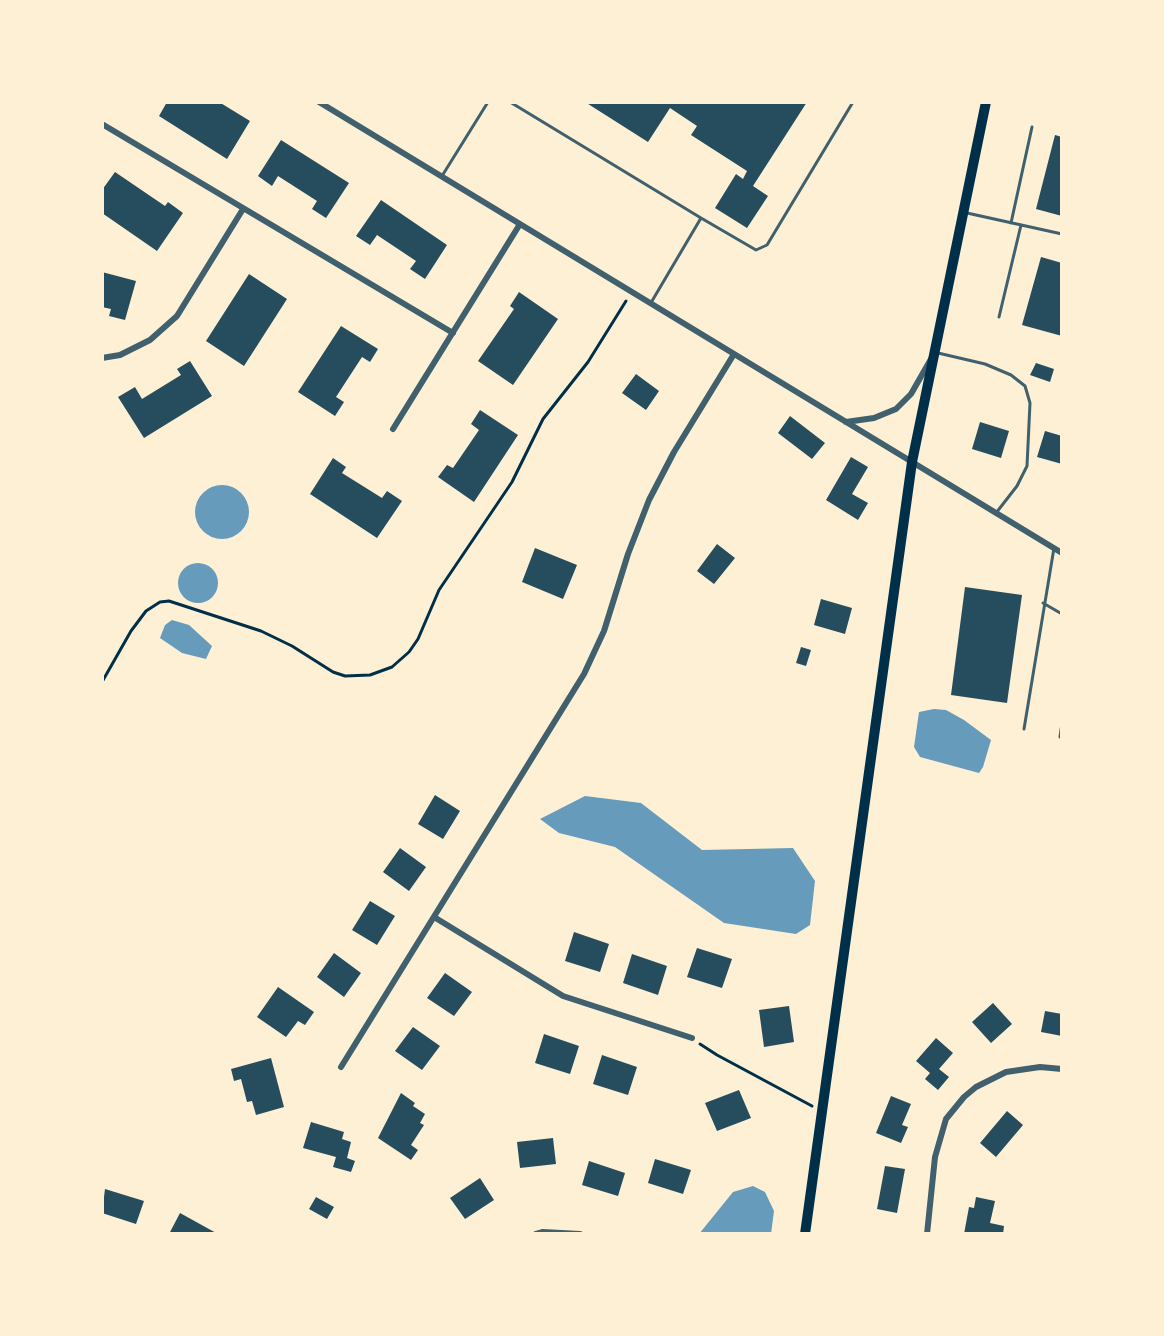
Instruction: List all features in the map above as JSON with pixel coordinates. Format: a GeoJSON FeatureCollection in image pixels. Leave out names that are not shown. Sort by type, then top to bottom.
{"type":"FeatureCollection","features":[{"type":"Feature","properties":{"kind":"main road"},"geometry":{"type":"LineString","coordinates":[[805,1234],[912,462],[986,102]]}},
{"type":"Feature","properties":{"kind":"street"},"geometry":{"type":"LineString","coordinates":[[319,102],[1062,553]]}},
{"type":"Feature","properties":{"kind":"street"},"geometry":{"type":"LineString","coordinates":[[102,124],[453,333]]}},
{"type":"Feature","properties":{"kind":"street"},"geometry":{"type":"LineString","coordinates":[[102,358],[120,355],[150,340],[177,316],[243,209]]}},
{"type":"Feature","properties":{"kind":"street"},"geometry":{"type":"LineString","coordinates":[[393,429],[520,224]]}},
{"type":"Feature","properties":{"kind":"street"},"geometry":{"type":"LineString","coordinates":[[846,422],[874,418],[896,409],[911,394],[934,353]]}},
{"type":"Feature","properties":{"kind":"street"},"geometry":{"type":"LineString","coordinates":[[341,1067],[584,674],[604,631],[649,500],[674,452],[734,354]]}},
{"type":"Feature","properties":{"kind":"street"},"geometry":{"type":"LineString","coordinates":[[434,917],[563,996],[692,1038]]}},
{"type":"Feature","properties":{"kind":"street"},"geometry":{"type":"LineString","coordinates":[[927,1234],[935,1157],[946,1119],[976,1087],[1006,1072],[1040,1067],[1062,1069]]}},
{"type":"Feature","properties":{"kind":"street"},"geometry":{"type":"LineString","coordinates":[[536,1234],[580,1234]]}},
{"type":"Feature","properties":{"kind":"lane"},"geometry":{"type":"LineString","coordinates":[[442,176],[488,102]]}},
{"type":"Feature","properties":{"kind":"lane"},"geometry":{"type":"LineString","coordinates":[[510,102],[756,250],[767,245],[853,102]]}},
{"type":"Feature","properties":{"kind":"lane"},"geometry":{"type":"LineString","coordinates":[[1011,223],[1032,127]]}},
{"type":"Feature","properties":{"kind":"lane"},"geometry":{"type":"LineString","coordinates":[[963,212],[1062,234]]}},
{"type":"Feature","properties":{"kind":"lane"},"geometry":{"type":"LineString","coordinates":[[651,303],[701,218]]}},
{"type":"Feature","properties":{"kind":"lane"},"geometry":{"type":"LineString","coordinates":[[999,317],[1021,225]]}},
{"type":"Feature","properties":{"kind":"lane"},"geometry":{"type":"LineString","coordinates":[[934,353],[985,364],[1011,375],[1025,386],[1030,403],[1027,466],[1017,486],[996,513]]}},
{"type":"Feature","properties":{"kind":"lane"},"geometry":{"type":"LineString","coordinates":[[1024,729],[1054,548]]}},
{"type":"Feature","properties":{"kind":"lane"},"geometry":{"type":"LineString","coordinates":[[1043,603],[1062,614]]}},
{"type":"Feature","properties":{"kind":"lane"},"geometry":{"type":"LineString","coordinates":[[1060,737],[1062,723]]}},
{"type":"Feature","properties":{"kind":"path"},"geometry":{"type":"LineString","coordinates":[[102,682],[146,611],[160,602],[169,601],[261,631],[345,676],[370,675],[392,667],[418,639],[439,590],[512,482],[543,419],[588,362],[631,291]]}},
{"type":"Feature","properties":{"kind":"path"},"geometry":{"type":"LineString","coordinates":[[692,1038],[717,1055],[822,1111]]}},
{"type":"Feature","properties":{"kind":"water"},"geometry":{"type":"Polygon","coordinates":[[[222,485],[241,493],[249,512],[241,531],[222,539],[203,531],[195,512],[203,493],[222,485]]]}},
{"type":"Feature","properties":{"kind":"water"},"geometry":{"type":"Polygon","coordinates":[[[198,563],[212,569],[218,583],[212,597],[198,603],[184,597],[178,583],[184,569],[198,563]]]}},
{"type":"Feature","properties":{"kind":"water"},"geometry":{"type":"Polygon","coordinates":[[[172,620],[189,625],[212,646],[206,659],[182,653],[160,638],[165,625],[172,620]]]}},
{"type":"Feature","properties":{"kind":"water"},"geometry":{"type":"Polygon","coordinates":[[[946,710],[991,740],[979,773],[920,757],[914,747],[919,712],[946,710]]]}},
{"type":"Feature","properties":{"kind":"water"},"geometry":{"type":"Polygon","coordinates":[[[585,796],[641,803],[702,850],[793,848],[815,881],[810,925],[796,934],[724,923],[615,847],[559,833],[540,819],[585,796]]]}},
{"type":"Feature","properties":{"kind":"water"},"geometry":{"type":"Polygon","coordinates":[[[753,1186],[765,1192],[774,1211],[771,1234],[699,1234],[733,1192],[753,1186]]]}},
{"type":"Feature","properties":{"kind":"building"},"geometry":{"type":"Polygon","coordinates":[[[167,102],[219,102],[250,121],[227,159],[159,116],[167,102]]]}},
{"type":"Feature","properties":{"kind":"building"},"geometry":{"type":"Polygon","coordinates":[[[585,102],[807,102],[753,186],[768,196],[747,228],[715,208],[736,174],[743,179],[747,171],[691,135],[697,126],[670,108],[648,142],[585,102]]]}},
{"type":"Feature","properties":{"kind":"building"},"geometry":{"type":"Polygon","coordinates":[[[1055,135],[1062,137],[1062,216],[1036,209],[1055,135]]]}},
{"type":"Feature","properties":{"kind":"building"},"geometry":{"type":"Polygon","coordinates":[[[281,140],[349,183],[326,218],[312,209],[317,201],[278,176],[272,186],[258,176],[281,140]]]}},
{"type":"Feature","properties":{"kind":"building"},"geometry":{"type":"Polygon","coordinates":[[[115,172],[165,206],[168,202],[183,213],[157,251],[102,213],[102,190],[115,172]]]}},
{"type":"Feature","properties":{"kind":"building"},"geometry":{"type":"Polygon","coordinates":[[[381,200],[447,245],[425,279],[410,269],[416,261],[377,235],[370,245],[356,236],[381,200]]]}},
{"type":"Feature","properties":{"kind":"building"},"geometry":{"type":"Polygon","coordinates":[[[1041,257],[1062,263],[1062,336],[1022,325],[1041,257]]]}},
{"type":"Feature","properties":{"kind":"building"},"geometry":{"type":"Polygon","coordinates":[[[102,272],[136,281],[125,320],[109,316],[111,309],[102,307],[102,272]]]}},
{"type":"Feature","properties":{"kind":"building"},"geometry":{"type":"Polygon","coordinates":[[[249,274],[287,299],[244,366],[206,341],[249,274]]]}},
{"type":"Feature","properties":{"kind":"building"},"geometry":{"type":"Polygon","coordinates":[[[519,292],[558,319],[513,385],[478,361],[514,309],[510,306],[519,292]]]}},
{"type":"Feature","properties":{"kind":"building"},"geometry":{"type":"Polygon","coordinates":[[[341,326],[378,349],[370,362],[362,357],[336,397],[344,402],[335,416],[298,392],[341,326]]]}},
{"type":"Feature","properties":{"kind":"building"},"geometry":{"type":"Polygon","coordinates":[[[190,361],[212,396],[144,438],[118,397],[135,387],[142,399],[181,375],[177,369],[190,361]]]}},
{"type":"Feature","properties":{"kind":"building"},"geometry":{"type":"Polygon","coordinates":[[[1036,363],[1054,369],[1050,382],[1030,375],[1036,363]]]}},
{"type":"Feature","properties":{"kind":"building"},"geometry":{"type":"Polygon","coordinates":[[[636,374],[659,391],[646,410],[622,393],[636,374]]]}},
{"type":"Feature","properties":{"kind":"building"},"geometry":{"type":"Polygon","coordinates":[[[480,410],[518,435],[474,502],[438,477],[447,465],[453,468],[479,430],[471,424],[480,410]]]}},
{"type":"Feature","properties":{"kind":"building"},"geometry":{"type":"Polygon","coordinates":[[[790,416],[825,443],[812,459],[778,433],[790,416]]]}},
{"type":"Feature","properties":{"kind":"building"},"geometry":{"type":"Polygon","coordinates":[[[980,422],[1009,431],[1001,458],[972,449],[980,422]]]}},
{"type":"Feature","properties":{"kind":"building"},"geometry":{"type":"Polygon","coordinates":[[[1045,431],[1062,436],[1062,464],[1037,457],[1045,431]]]}},
{"type":"Feature","properties":{"kind":"building"},"geometry":{"type":"Polygon","coordinates":[[[851,457],[868,467],[852,494],[868,503],[858,520],[826,500],[851,457]]]}},
{"type":"Feature","properties":{"kind":"building"},"geometry":{"type":"Polygon","coordinates":[[[333,458],[346,467],[342,473],[382,498],[387,491],[402,501],[377,538],[310,494],[333,458]]]}},
{"type":"Feature","properties":{"kind":"building"},"geometry":{"type":"Polygon","coordinates":[[[717,544],[735,558],[714,584],[697,571],[717,544]]]}},
{"type":"Feature","properties":{"kind":"building"},"geometry":{"type":"Polygon","coordinates":[[[535,548],[577,565],[563,599],[522,582],[535,548]]]}},
{"type":"Feature","properties":{"kind":"building"},"geometry":{"type":"Polygon","coordinates":[[[965,587],[1022,595],[1007,703],[951,695],[965,587]]]}},
{"type":"Feature","properties":{"kind":"building"},"geometry":{"type":"Polygon","coordinates":[[[821,599],[852,608],[845,634],[814,625],[821,599]]]}},
{"type":"Feature","properties":{"kind":"building"},"geometry":{"type":"Polygon","coordinates":[[[801,647],[811,650],[806,666],[796,663],[801,647]]]}},
{"type":"Feature","properties":{"kind":"building"},"geometry":{"type":"Polygon","coordinates":[[[435,795],[460,811],[443,839],[418,824],[435,795]]]}},
{"type":"Feature","properties":{"kind":"building"},"geometry":{"type":"Polygon","coordinates":[[[400,848],[426,867],[409,891],[383,872],[400,848]]]}},
{"type":"Feature","properties":{"kind":"building"},"geometry":{"type":"Polygon","coordinates":[[[370,901],[395,916],[377,945],[352,930],[370,901]]]}},
{"type":"Feature","properties":{"kind":"building"},"geometry":{"type":"Polygon","coordinates":[[[574,932],[609,944],[600,972],[565,961],[574,932]]]}},
{"type":"Feature","properties":{"kind":"building"},"geometry":{"type":"Polygon","coordinates":[[[697,948],[732,959],[722,988],[687,977],[697,948]]]}},
{"type":"Feature","properties":{"kind":"building"},"geometry":{"type":"Polygon","coordinates":[[[334,953],[361,973],[344,997],[317,977],[334,953]]]}},
{"type":"Feature","properties":{"kind":"building"},"geometry":{"type":"Polygon","coordinates":[[[632,954],[667,966],[658,995],[623,983],[632,954]]]}},
{"type":"Feature","properties":{"kind":"building"},"geometry":{"type":"Polygon","coordinates":[[[445,973],[472,992],[454,1016],[427,998],[445,973]]]}},
{"type":"Feature","properties":{"kind":"building"},"geometry":{"type":"Polygon","coordinates":[[[278,987],[314,1012],[305,1025],[298,1021],[286,1037],[257,1017],[278,987]]]}},
{"type":"Feature","properties":{"kind":"building"},"geometry":{"type":"Polygon","coordinates":[[[993,1003],[1012,1024],[991,1043],[972,1022],[993,1003]]]}},
{"type":"Feature","properties":{"kind":"building"},"geometry":{"type":"Polygon","coordinates":[[[789,1006],[794,1042],[764,1047],[759,1010],[789,1006]]]}},
{"type":"Feature","properties":{"kind":"building"},"geometry":{"type":"Polygon","coordinates":[[[1045,1011],[1062,1014],[1062,1036],[1041,1032],[1045,1011]]]}},
{"type":"Feature","properties":{"kind":"building"},"geometry":{"type":"Polygon","coordinates":[[[413,1027],[440,1046],[422,1070],[395,1051],[413,1027]]]}},
{"type":"Feature","properties":{"kind":"building"},"geometry":{"type":"Polygon","coordinates":[[[544,1034],[579,1046],[570,1074],[535,1063],[544,1034]]]}},
{"type":"Feature","properties":{"kind":"building"},"geometry":{"type":"Polygon","coordinates":[[[936,1038],[953,1053],[939,1069],[949,1077],[938,1090],[925,1079],[930,1073],[916,1061],[936,1038]]]}},
{"type":"Feature","properties":{"kind":"building"},"geometry":{"type":"Polygon","coordinates":[[[602,1055],[637,1067],[628,1095],[593,1084],[602,1055]]]}},
{"type":"Feature","properties":{"kind":"building"},"geometry":{"type":"Polygon","coordinates":[[[271,1058],[284,1107],[256,1115],[252,1101],[247,1102],[241,1079],[234,1081],[231,1069],[271,1058]]]}},
{"type":"Feature","properties":{"kind":"building"},"geometry":{"type":"Polygon","coordinates":[[[739,1090],[751,1118],[717,1131],[705,1103],[739,1090]]]}},
{"type":"Feature","properties":{"kind":"building"},"geometry":{"type":"Polygon","coordinates":[[[401,1093],[425,1114],[420,1123],[424,1125],[411,1145],[418,1150],[411,1160],[378,1138],[401,1093]]]}},
{"type":"Feature","properties":{"kind":"building"},"geometry":{"type":"Polygon","coordinates":[[[891,1096],[911,1104],[902,1125],[908,1127],[901,1143],[876,1133],[891,1096]]]}},
{"type":"Feature","properties":{"kind":"building"},"geometry":{"type":"Polygon","coordinates":[[[1007,1111],[1023,1125],[996,1157],[980,1143],[1007,1111]]]}},
{"type":"Feature","properties":{"kind":"building"},"geometry":{"type":"Polygon","coordinates":[[[311,1122],[344,1132],[342,1139],[351,1142],[347,1158],[355,1161],[351,1172],[333,1167],[336,1157],[303,1148],[311,1122]]]}},
{"type":"Feature","properties":{"kind":"building"},"geometry":{"type":"Polygon","coordinates":[[[553,1138],[556,1164],[520,1168],[517,1142],[553,1138]]]}},
{"type":"Feature","properties":{"kind":"building"},"geometry":{"type":"Polygon","coordinates":[[[655,1159],[691,1170],[683,1194],[648,1183],[655,1159]]]}},
{"type":"Feature","properties":{"kind":"building"},"geometry":{"type":"Polygon","coordinates":[[[589,1161],[625,1173],[618,1196],[582,1185],[589,1161]]]}},
{"type":"Feature","properties":{"kind":"building"},"geometry":{"type":"Polygon","coordinates":[[[885,1166],[905,1169],[897,1213],[877,1209],[885,1166]]]}},
{"type":"Feature","properties":{"kind":"building"},"geometry":{"type":"Polygon","coordinates":[[[480,1178],[494,1200],[465,1219],[450,1198],[480,1178]]]}},
{"type":"Feature","properties":{"kind":"building"},"geometry":{"type":"Polygon","coordinates":[[[105,1189],[144,1201],[136,1224],[102,1213],[105,1189]]]}},
{"type":"Feature","properties":{"kind":"building"},"geometry":{"type":"Polygon","coordinates":[[[316,1197],[334,1207],[327,1219],[309,1209],[316,1197]]]}},
{"type":"Feature","properties":{"kind":"building"},"geometry":{"type":"Polygon","coordinates":[[[976,1197],[995,1201],[990,1223],[1004,1226],[1003,1234],[964,1234],[969,1207],[974,1208],[976,1197]]]}},
{"type":"Feature","properties":{"kind":"building"},"geometry":{"type":"Polygon","coordinates":[[[180,1213],[218,1234],[169,1234],[180,1213]]]}}]}
